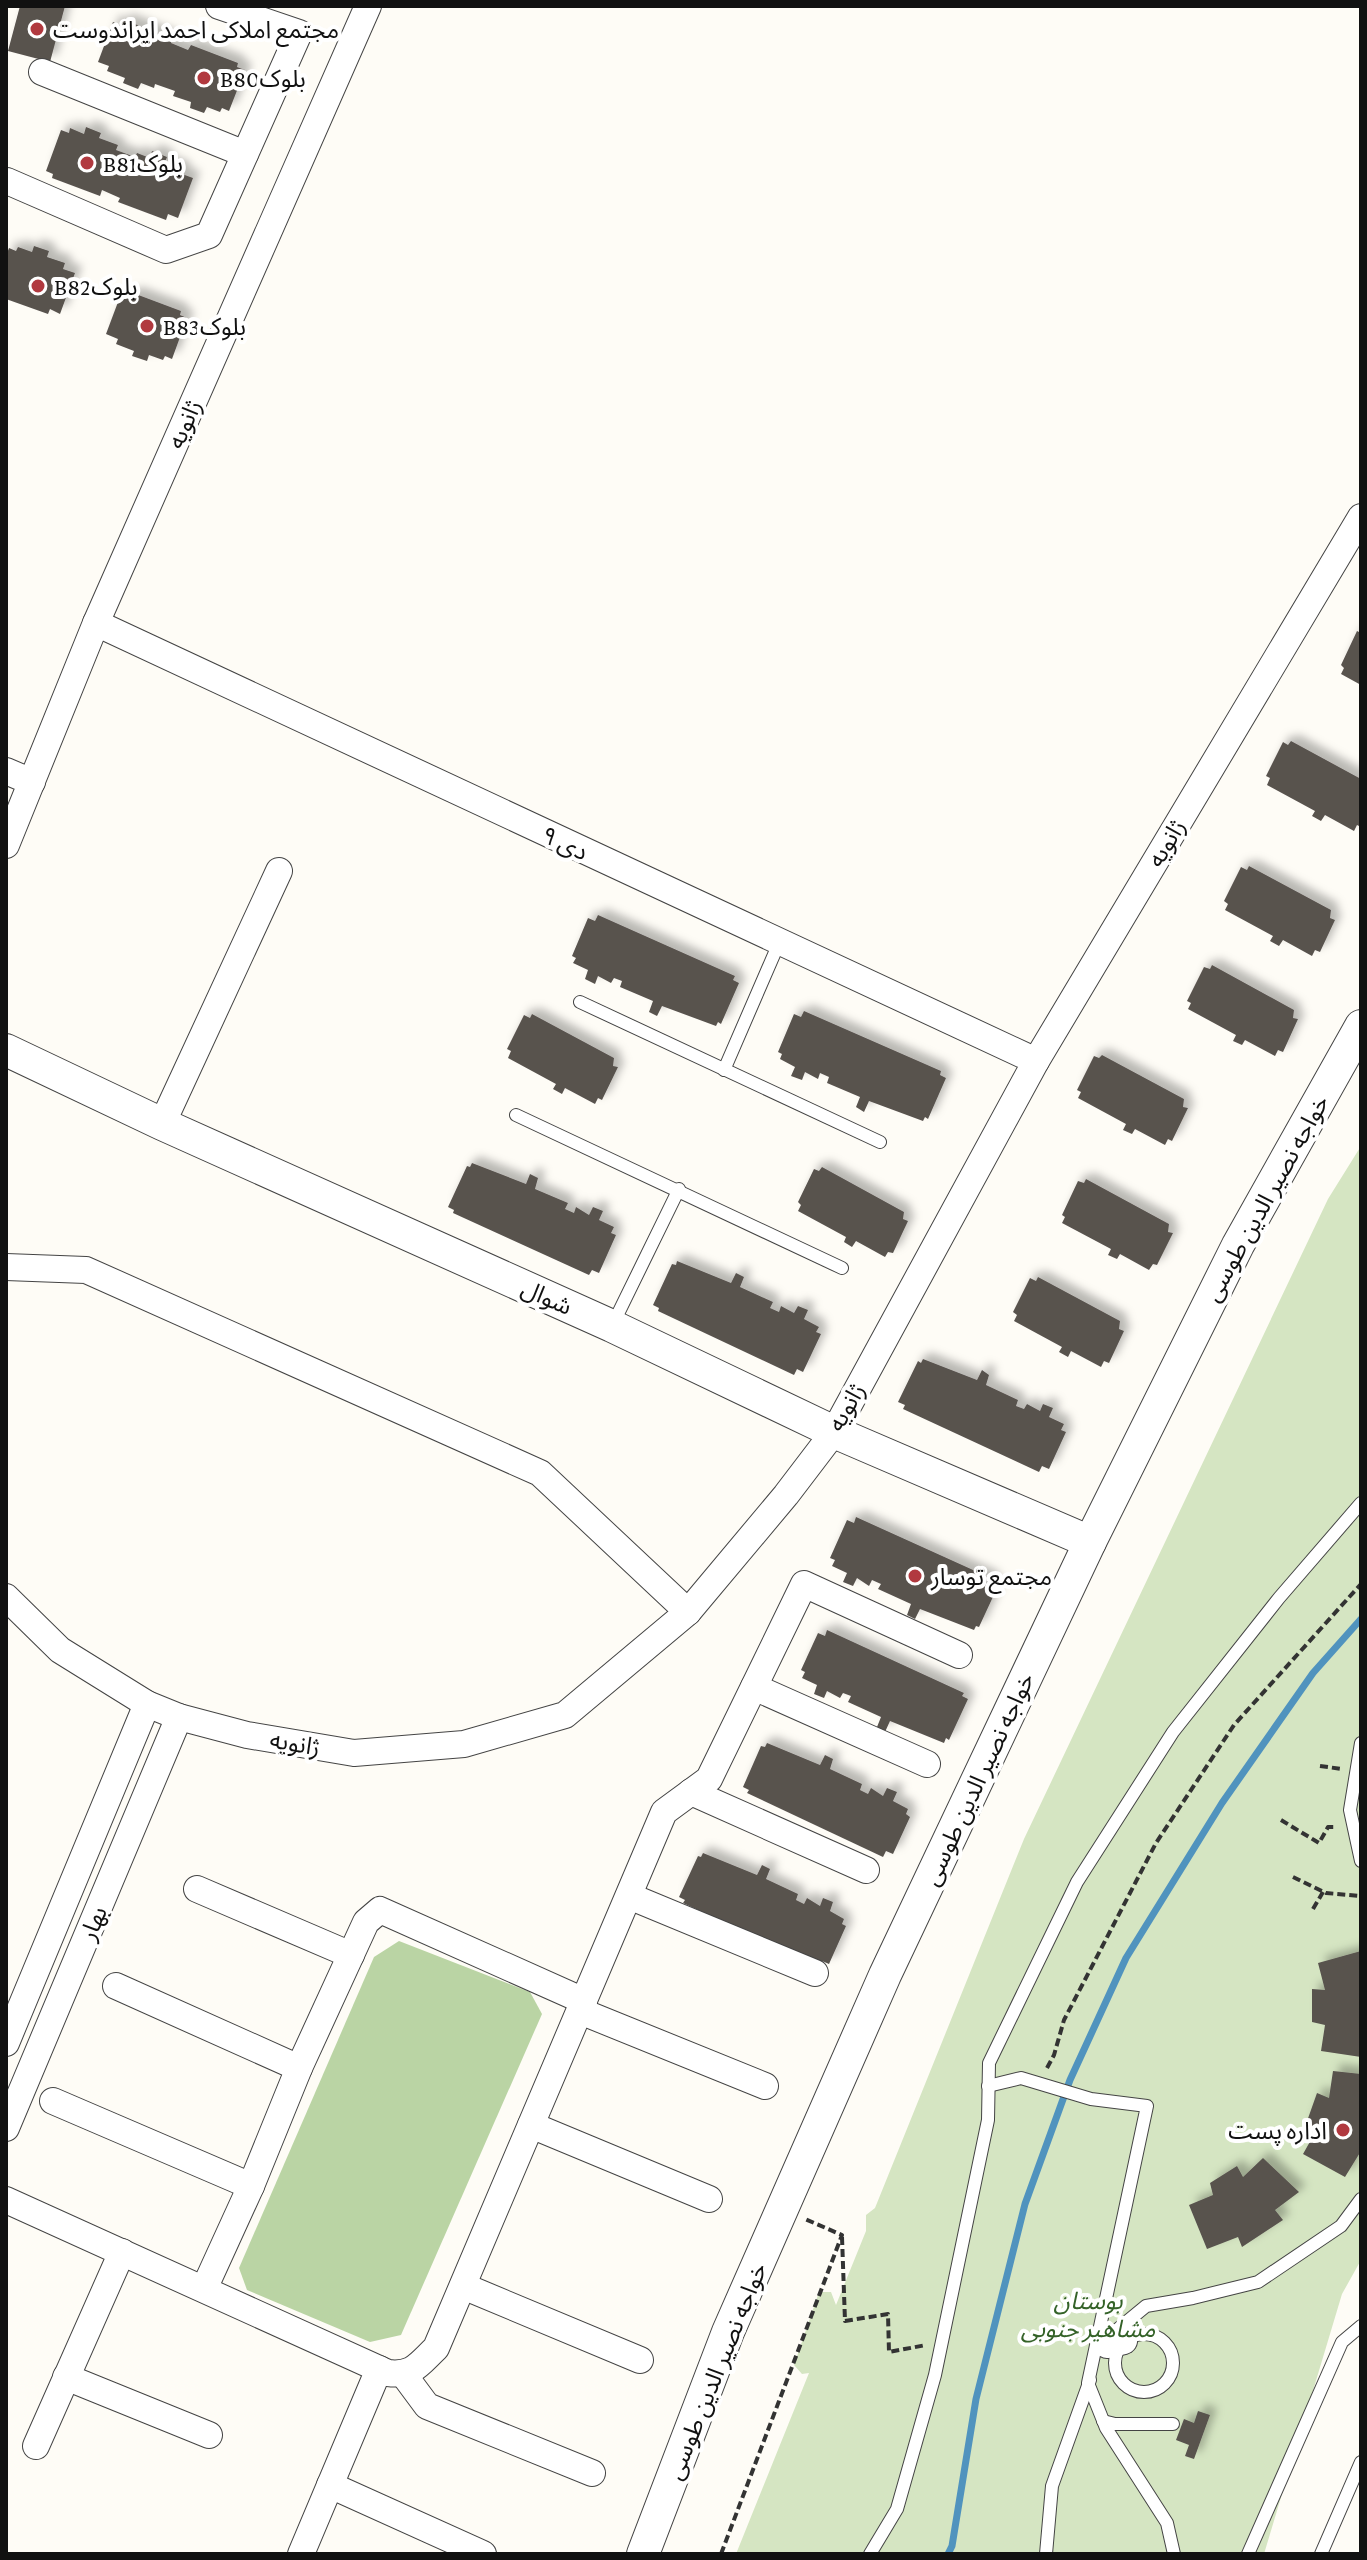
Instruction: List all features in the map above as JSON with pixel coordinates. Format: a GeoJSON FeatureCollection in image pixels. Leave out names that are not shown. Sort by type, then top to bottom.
{"type":"FeatureCollection","features":[{"type":"Feature","properties":{"kind":"street"},"geometry":{"type":"LineString","coordinates":[[7,181],[166,250],[209,235],[299,33],[219,6]]}},
{"type":"Feature","properties":{"kind":"street","name":"ژانویه"},"geometry":{"type":"LineString","coordinates":[[6,845],[96,623],[368,6]]}},
{"type":"Feature","properties":{"kind":"street"},"geometry":{"type":"LineString","coordinates":[[42,72],[245,154]]}},
{"type":"Feature","properties":{"kind":"street","name":"ژانویه"},"geometry":{"type":"LineString","coordinates":[[6,1597],[60,1650],[147,1704],[179,1717],[247,1735],[354,1753],[464,1744],[565,1715],[688,1612],[786,1495],[834,1432],[1036,1061],[1361,517]]}},
{"type":"Feature","properties":{"kind":"street","name":"۹ دی"},"geometry":{"type":"LineString","coordinates":[[96,623],[1036,1061]]}},
{"type":"Feature","properties":{"kind":"street"},"geometry":{"type":"LineString","coordinates":[[6,771],[32,782]]}},
{"type":"Feature","properties":{"kind":"street"},"geometry":{"type":"LineString","coordinates":[[162,1124],[279,871]]}},
{"type":"Feature","properties":{"kind":"street","name":"خواجه نصیر الدین طوسی"},"geometry":{"type":"LineString","coordinates":[[643,2554],[728,2332],[885,1975],[1090,1542],[1238,1245],[1361,1026]]}},
{"type":"Feature","properties":{"kind":"street","name":"شوال"},"geometry":{"type":"LineString","coordinates":[[6,1050],[162,1124],[612,1326],[834,1432],[1090,1542]]}},
{"type":"Feature","properties":{"kind":"street"},"geometry":{"type":"LineString","coordinates":[[6,1267],[86,1270],[540,1473],[688,1612]]}},
{"type":"Feature","properties":{"kind":"street"},"geometry":{"type":"LineString","coordinates":[[301,2554],[330,2485],[392,2372],[436,2348],[664,1812],[709,1779],[804,1584],[959,1655]]}},
{"type":"Feature","properties":{"kind":"street"},"geometry":{"type":"LineString","coordinates":[[754,1687],[927,1764]]}},
{"type":"Feature","properties":{"kind":"street","name":"بهار"},"geometry":{"type":"LineString","coordinates":[[6,2043],[147,1704]]}},
{"type":"Feature","properties":{"kind":"street","name":"بهار"},"geometry":{"type":"LineString","coordinates":[[6,2128],[179,1717]]}},
{"type":"Feature","properties":{"kind":"street"},"geometry":{"type":"LineString","coordinates":[[691,1792],[866,1870]]}},
{"type":"Feature","properties":{"kind":"street"},"geometry":{"type":"LineString","coordinates":[[197,1889],[351,1955]]}},
{"type":"Feature","properties":{"kind":"street"},"geometry":{"type":"LineString","coordinates":[[629,1896],[815,1973]]}},
{"type":"Feature","properties":{"kind":"street"},"geometry":{"type":"LineString","coordinates":[[204,2289],[366,1922],[380,1910],[582,2006],[765,2086]]}},
{"type":"Feature","properties":{"kind":"street"},"geometry":{"type":"LineString","coordinates":[[116,1986],[299,2068]]}},
{"type":"Feature","properties":{"kind":"street"},"geometry":{"type":"LineString","coordinates":[[53,2101],[251,2186]]}},
{"type":"Feature","properties":{"kind":"street"},"geometry":{"type":"LineString","coordinates":[[531,2125],[709,2199]]}},
{"type":"Feature","properties":{"kind":"street"},"geometry":{"type":"LineString","coordinates":[[6,2200],[392,2372],[427,2406],[592,2473]]}},
{"type":"Feature","properties":{"kind":"street"},"geometry":{"type":"LineString","coordinates":[[36,2446],[122,2252]]}},
{"type":"Feature","properties":{"kind":"street"},"geometry":{"type":"LineString","coordinates":[[463,2286],[640,2360]]}},
{"type":"Feature","properties":{"kind":"street"},"geometry":{"type":"LineString","coordinates":[[66,2377],[209,2435]]}},
{"type":"Feature","properties":{"kind":"street"},"geometry":{"type":"LineString","coordinates":[[330,2485],[483,2554]]}},
{"type":"Feature","properties":{"kind":"lane"},"geometry":{"type":"LineString","coordinates":[[724,1070],[779,943]]}},
{"type":"Feature","properties":{"kind":"lane"},"geometry":{"type":"LineString","coordinates":[[580,1002],[880,1142]]}},
{"type":"Feature","properties":{"kind":"lane"},"geometry":{"type":"LineString","coordinates":[[516,1115],[842,1268]]}},
{"type":"Feature","properties":{"kind":"lane"},"geometry":{"type":"LineString","coordinates":[[612,1326],[679,1189]]}},
{"type":"Feature","properties":{"kind":"lane"},"geometry":{"type":"LineString","coordinates":[[870,2554],[897,2509],[942,2343],[988,2120],[989,2063],[1077,1882],[1165,1744],[1279,1598],[1361,1503]]}},
{"type":"Feature","properties":{"kind":"lane"},"geometry":{"type":"LineString","coordinates":[[1361,1743],[1350,1810],[1361,1861]]}},
{"type":"Feature","properties":{"kind":"lane"},"geometry":{"type":"LineString","coordinates":[[988,2086],[1021,2078],[1091,2099],[1147,2106],[1088,2383],[1052,2486],[1046,2554]]}},
{"type":"Feature","properties":{"kind":"lane"},"geometry":{"type":"LineString","coordinates":[[1088,2383],[1115,2343],[1142,2334],[1161,2339],[1168,2346],[1173,2365],[1165,2383],[1157,2389],[1137,2391],[1122,2382],[1115,2366],[1118,2349],[1115,2343],[1112,2334],[1146,2306],[1258,2282],[1341,2226],[1361,2199]]}},
{"type":"Feature","properties":{"kind":"lane"},"geometry":{"type":"LineString","coordinates":[[1248,2554],[1342,2342],[1361,2326]]}},
{"type":"Feature","properties":{"kind":"lane"},"geometry":{"type":"LineString","coordinates":[[1088,2383],[1103,2421],[1167,2523],[1174,2554]]}},
{"type":"Feature","properties":{"kind":"lane"},"geometry":{"type":"LineString","coordinates":[[1103,2421],[1115,2424],[1173,2424]]}},
{"type":"Feature","properties":{"kind":"lane"},"geometry":{"type":"LineString","coordinates":[[1321,2554],[1361,2462]]}},
{"type":"Feature","properties":{"kind":"path"},"geometry":{"type":"LineString","coordinates":[[1037,2083],[1054,2055],[1064,2020],[1156,1843],[1234,1725],[1361,1584]]}},
{"type":"Feature","properties":{"kind":"path"},"geometry":{"type":"LineString","coordinates":[[1281,1820],[1319,1843],[1328,1827],[1354,1827]]}},
{"type":"Feature","properties":{"kind":"path"},"geometry":{"type":"LineString","coordinates":[[1293,1877],[1323,1892],[1361,1896]]}},
{"type":"Feature","properties":{"kind":"path"},"geometry":{"type":"LineString","coordinates":[[1313,1909],[1323,1892]]}},
{"type":"Feature","properties":{"kind":"path"},"geometry":{"type":"LineString","coordinates":[[783,2209],[842,2235]]}},
{"type":"Feature","properties":{"kind":"path"},"geometry":{"type":"LineString","coordinates":[[842,2235],[845,2321],[888,2314],[889,2352],[942,2343]]}},
{"type":"Feature","properties":{"kind":"path"},"geometry":{"type":"LineString","coordinates":[[721,2554],[842,2235]]}},
{"type":"Feature","properties":{"kind":"green space","name":"بوستان مشاهیر جنوبی"},"geometry":{"type":"Polygon","coordinates":[[[1361,1146],[1361,2260],[1342,2294],[1264,2554],[736,2554],[809,2373],[802,2374],[794,2365],[819,2292],[831,2292],[836,2305],[866,2231],[866,2215],[875,2208],[1024,1839],[1328,1199],[1361,1146]]]}},
{"type":"Feature","properties":{"kind":"green space"},"geometry":{"type":"Polygon","coordinates":[[[399,1941],[530,1992],[542,2014],[401,2335],[370,2342],[247,2290],[239,2268],[374,1957],[399,1941]]]}},
{"type":"Feature","properties":{"kind":"building","name":"مجتمع املاکی احمد ایراندوست"},"geometry":{"type":"Polygon","coordinates":[[[20,6],[65,6],[50,62],[8,51],[20,6]]]}},
{"type":"Feature","properties":{"kind":"building"},"geometry":{"type":"Polygon","coordinates":[[[124,20],[172,38],[171,43],[188,50],[191,45],[238,63],[237,67],[245,70],[229,111],[222,108],[220,112],[207,107],[204,113],[190,108],[191,102],[173,96],[175,91],[141,83],[138,89],[123,83],[125,78],[107,71],[109,66],[98,62],[113,22],[122,26],[124,20]]]}},
{"type":"Feature","properties":{"kind":"building"},"geometry":{"type":"Polygon","coordinates":[[[86,127],[101,133],[99,138],[118,145],[116,150],[135,157],[137,153],[150,158],[152,151],[167,157],[165,162],[184,169],[182,174],[193,178],[178,218],[168,214],[166,220],[118,202],[120,198],[102,190],[100,196],[52,178],[53,174],[46,171],[61,130],[69,133],[70,128],[84,134],[86,127]]]}},
{"type":"Feature","properties":{"kind":"building","name":"B82بلوک"},"geometry":{"type":"Polygon","coordinates":[[[34,246],[49,251],[47,257],[65,263],[63,269],[75,273],[60,314],[50,309],[48,314],[6,299],[6,256],[9,248],[16,251],[18,247],[32,252],[34,246]]]}},
{"type":"Feature","properties":{"kind":"building","name":"B83بلوک"},"geometry":{"type":"Polygon","coordinates":[[[133,293],[181,311],[180,315],[187,318],[172,359],[165,356],[163,360],[149,355],[147,361],[132,356],[134,351],[116,344],[118,339],[106,334],[121,294],[131,298],[133,293]]]}},
{"type":"Feature","properties":{"kind":"building"},"geometry":{"type":"Polygon","coordinates":[[[1357,631],[1361,633],[1361,685],[1341,674],[1344,668],[1341,665],[1357,631]]]}},
{"type":"Feature","properties":{"kind":"building"},"geometry":{"type":"Polygon","coordinates":[[[1291,741],[1361,779],[1361,827],[1357,825],[1354,831],[1325,815],[1321,821],[1312,816],[1315,811],[1267,785],[1270,778],[1266,776],[1283,742],[1288,745],[1291,741]]]}},
{"type":"Feature","properties":{"kind":"building"},"geometry":{"type":"Polygon","coordinates":[[[1249,866],[1331,910],[1330,918],[1335,920],[1320,952],[1315,950],[1312,956],[1283,940],[1279,946],[1270,941],[1273,936],[1225,910],[1228,904],[1224,901],[1241,867],[1247,870],[1249,866]]]}},
{"type":"Feature","properties":{"kind":"building"},"geometry":{"type":"Polygon","coordinates":[[[598,915],[735,976],[733,980],[739,983],[721,1024],[718,1022],[716,1026],[662,1006],[657,1016],[649,1012],[653,1001],[620,987],[622,981],[614,978],[611,983],[598,976],[595,984],[585,979],[588,970],[573,963],[576,958],[572,956],[588,918],[595,921],[598,915]]]}},
{"type":"Feature","properties":{"kind":"building"},"geometry":{"type":"Polygon","coordinates":[[[1212,965],[1294,1010],[1293,1018],[1298,1019],[1283,1052],[1278,1050],[1275,1056],[1245,1040],[1242,1045],[1233,1041],[1236,1035],[1188,1009],[1191,1003],[1187,1001],[1204,967],[1210,969],[1212,965]]]}},
{"type":"Feature","properties":{"kind":"building"},"geometry":{"type":"Polygon","coordinates":[[[804,1011],[941,1071],[940,1075],[946,1078],[928,1119],[925,1117],[923,1121],[869,1101],[864,1112],[856,1107],[860,1097],[827,1083],[829,1077],[820,1073],[818,1079],[805,1072],[802,1080],[791,1076],[795,1067],[780,1059],[782,1054],[778,1052],[794,1014],[801,1017],[804,1011]]]}},
{"type":"Feature","properties":{"kind":"building"},"geometry":{"type":"Polygon","coordinates":[[[532,1014],[614,1058],[613,1066],[618,1067],[602,1100],[598,1098],[595,1104],[565,1088],[562,1094],[553,1089],[556,1084],[508,1058],[511,1051],[507,1049],[524,1015],[530,1018],[532,1014]]]}},
{"type":"Feature","properties":{"kind":"building"},"geometry":{"type":"Polygon","coordinates":[[[1102,1055],[1184,1099],[1183,1107],[1188,1108],[1172,1141],[1168,1139],[1165,1145],[1135,1129],[1132,1134],[1123,1130],[1126,1124],[1078,1098],[1081,1092],[1077,1090],[1094,1056],[1099,1058],[1102,1055]]]}},
{"type":"Feature","properties":{"kind":"building"},"geometry":{"type":"Polygon","coordinates":[[[472,1163],[526,1184],[530,1174],[538,1178],[535,1189],[568,1203],[565,1209],[574,1213],[576,1207],[589,1215],[593,1207],[603,1211],[599,1220],[614,1227],[611,1233],[616,1235],[599,1273],[592,1270],[589,1275],[453,1213],[454,1210],[448,1207],[467,1166],[470,1167],[472,1163]]]}},
{"type":"Feature","properties":{"kind":"building"},"geometry":{"type":"Polygon","coordinates":[[[822,1167],[904,1212],[903,1219],[908,1221],[893,1253],[888,1252],[885,1257],[856,1241],[852,1247],[844,1242],[846,1237],[798,1211],[801,1205],[798,1202],[814,1169],[819,1171],[822,1167]]]}},
{"type":"Feature","properties":{"kind":"building"},"geometry":{"type":"Polygon","coordinates":[[[1086,1179],[1169,1224],[1168,1232],[1173,1233],[1157,1265],[1153,1264],[1149,1270],[1120,1254],[1117,1259],[1108,1255],[1111,1249],[1062,1223],[1065,1217],[1062,1215],[1078,1181],[1084,1183],[1086,1179]]]}},
{"type":"Feature","properties":{"kind":"building"},"geometry":{"type":"Polygon","coordinates":[[[677,1261],[731,1283],[736,1273],[744,1277],[740,1287],[773,1302],[770,1308],[779,1312],[781,1306],[794,1313],[798,1306],[808,1310],[804,1319],[819,1327],[816,1332],[821,1334],[803,1372],[797,1369],[794,1375],[658,1311],[659,1308],[653,1305],[672,1264],[676,1265],[677,1261]]]}},
{"type":"Feature","properties":{"kind":"building"},"geometry":{"type":"Polygon","coordinates":[[[1038,1277],[1120,1321],[1119,1329],[1124,1331],[1109,1363],[1104,1361],[1101,1367],[1071,1351],[1068,1357],[1059,1352],[1062,1347],[1014,1321],[1017,1315],[1013,1312],[1030,1278],[1036,1281],[1038,1277]]]}},
{"type":"Feature","properties":{"kind":"building"},"geometry":{"type":"Polygon","coordinates":[[[923,1359],[977,1380],[982,1370],[989,1375],[986,1385],[1018,1400],[1016,1406],[1024,1409],[1027,1404],[1040,1411],[1043,1404],[1053,1408],[1049,1417],[1064,1424],[1061,1430],[1066,1432],[1049,1469],[1042,1466],[1039,1472],[903,1409],[905,1405],[898,1402],[918,1361],[921,1363],[923,1359]]]}},
{"type":"Feature","properties":{"kind":"building","name":"مجتمع توسار"},"geometry":{"type":"Polygon","coordinates":[[[856,1517],[993,1579],[991,1583],[998,1586],[979,1627],[976,1626],[974,1630],[920,1609],[915,1619],[907,1615],[911,1604],[878,1589],[881,1584],[872,1580],[869,1586],[857,1578],[853,1586],[843,1582],[847,1573],[832,1566],[835,1560],[830,1558],[847,1520],[854,1523],[856,1517]]]}},
{"type":"Feature","properties":{"kind":"building"},"geometry":{"type":"Polygon","coordinates":[[[827,1630],[964,1693],[962,1696],[968,1699],[949,1740],[946,1738],[944,1743],[890,1721],[885,1732],[877,1727],[881,1717],[848,1702],[851,1696],[843,1693],[840,1698],[827,1691],[824,1698],[814,1694],[817,1685],[802,1678],[805,1672],[801,1670],[818,1633],[825,1636],[827,1630]]]}},
{"type":"Feature","properties":{"kind":"building"},"geometry":{"type":"Polygon","coordinates":[[[767,1743],[820,1765],[825,1755],[833,1759],[830,1769],[862,1784],[860,1790],[868,1794],[871,1788],[883,1796],[887,1788],[897,1792],[893,1801],[908,1809],[906,1814],[910,1817],[893,1854],[886,1851],[883,1857],[747,1793],[749,1790],[743,1787],[761,1746],[765,1747],[767,1743]]]}},
{"type":"Feature","properties":{"kind":"building"},"geometry":{"type":"Polygon","coordinates":[[[703,1853],[757,1875],[762,1865],[770,1869],[766,1879],[798,1894],[796,1900],[804,1904],[807,1898],[820,1906],[823,1898],[833,1902],[830,1911],[844,1919],[842,1924],[846,1926],[829,1964],[822,1961],[819,1966],[683,1903],[685,1900],[679,1897],[698,1856],[701,1857],[703,1853]]]}},
{"type":"Feature","properties":{"kind":"building"},"geometry":{"type":"Polygon","coordinates":[[[1361,1951],[1361,2057],[1321,2051],[1325,2025],[1312,2022],[1312,1989],[1325,1990],[1318,1963],[1361,1951]]]}},
{"type":"Feature","properties":{"kind":"building"},"geometry":{"type":"Polygon","coordinates":[[[1333,2071],[1361,2074],[1361,2151],[1345,2177],[1303,2154],[1316,2131],[1306,2124],[1317,2093],[1329,2098],[1333,2071]]]}},
{"type":"Feature","properties":{"kind":"building"},"geometry":{"type":"Polygon","coordinates":[[[1263,2158],[1299,2192],[1275,2210],[1283,2220],[1242,2247],[1238,2237],[1207,2249],[1189,2205],[1213,2195],[1210,2183],[1237,2166],[1243,2177],[1263,2158]]]}},
{"type":"Feature","properties":{"kind":"building"},"geometry":{"type":"Polygon","coordinates":[[[1198,2411],[1210,2415],[1194,2459],[1185,2456],[1189,2445],[1176,2440],[1184,2419],[1194,2423],[1198,2411]]]}},
{"type":"Feature","properties":{"kind":"waterway"},"geometry":{"type":"LineString","coordinates":[[948,2554],[952,2546],[976,2399],[1025,2204],[1070,2080],[1126,1958],[1222,1803],[1313,1673],[1361,1619]]}},
{"type":"Feature","properties":{"kind":"place","name":"مجتمع املاکی احمد ایراندوست"},"geometry":{"type":"Point","coordinates":[37,29]}},
{"type":"Feature","properties":{"kind":"place","name":"B80بلوک"},"geometry":{"type":"Point","coordinates":[204,78]}},
{"type":"Feature","properties":{"kind":"place","name":"B81بلوک"},"geometry":{"type":"Point","coordinates":[87,163]}},
{"type":"Feature","properties":{"kind":"place","name":"B82بلوک"},"geometry":{"type":"Point","coordinates":[38,286]}},
{"type":"Feature","properties":{"kind":"place","name":"B83بلوک"},"geometry":{"type":"Point","coordinates":[147,326]}},
{"type":"Feature","properties":{"kind":"place","name":"مجتمع توسار"},"geometry":{"type":"Point","coordinates":[915,1576]}},
{"type":"Feature","properties":{"kind":"place","name":"اداره پست"},"geometry":{"type":"Point","coordinates":[1343,2130]}}]}
